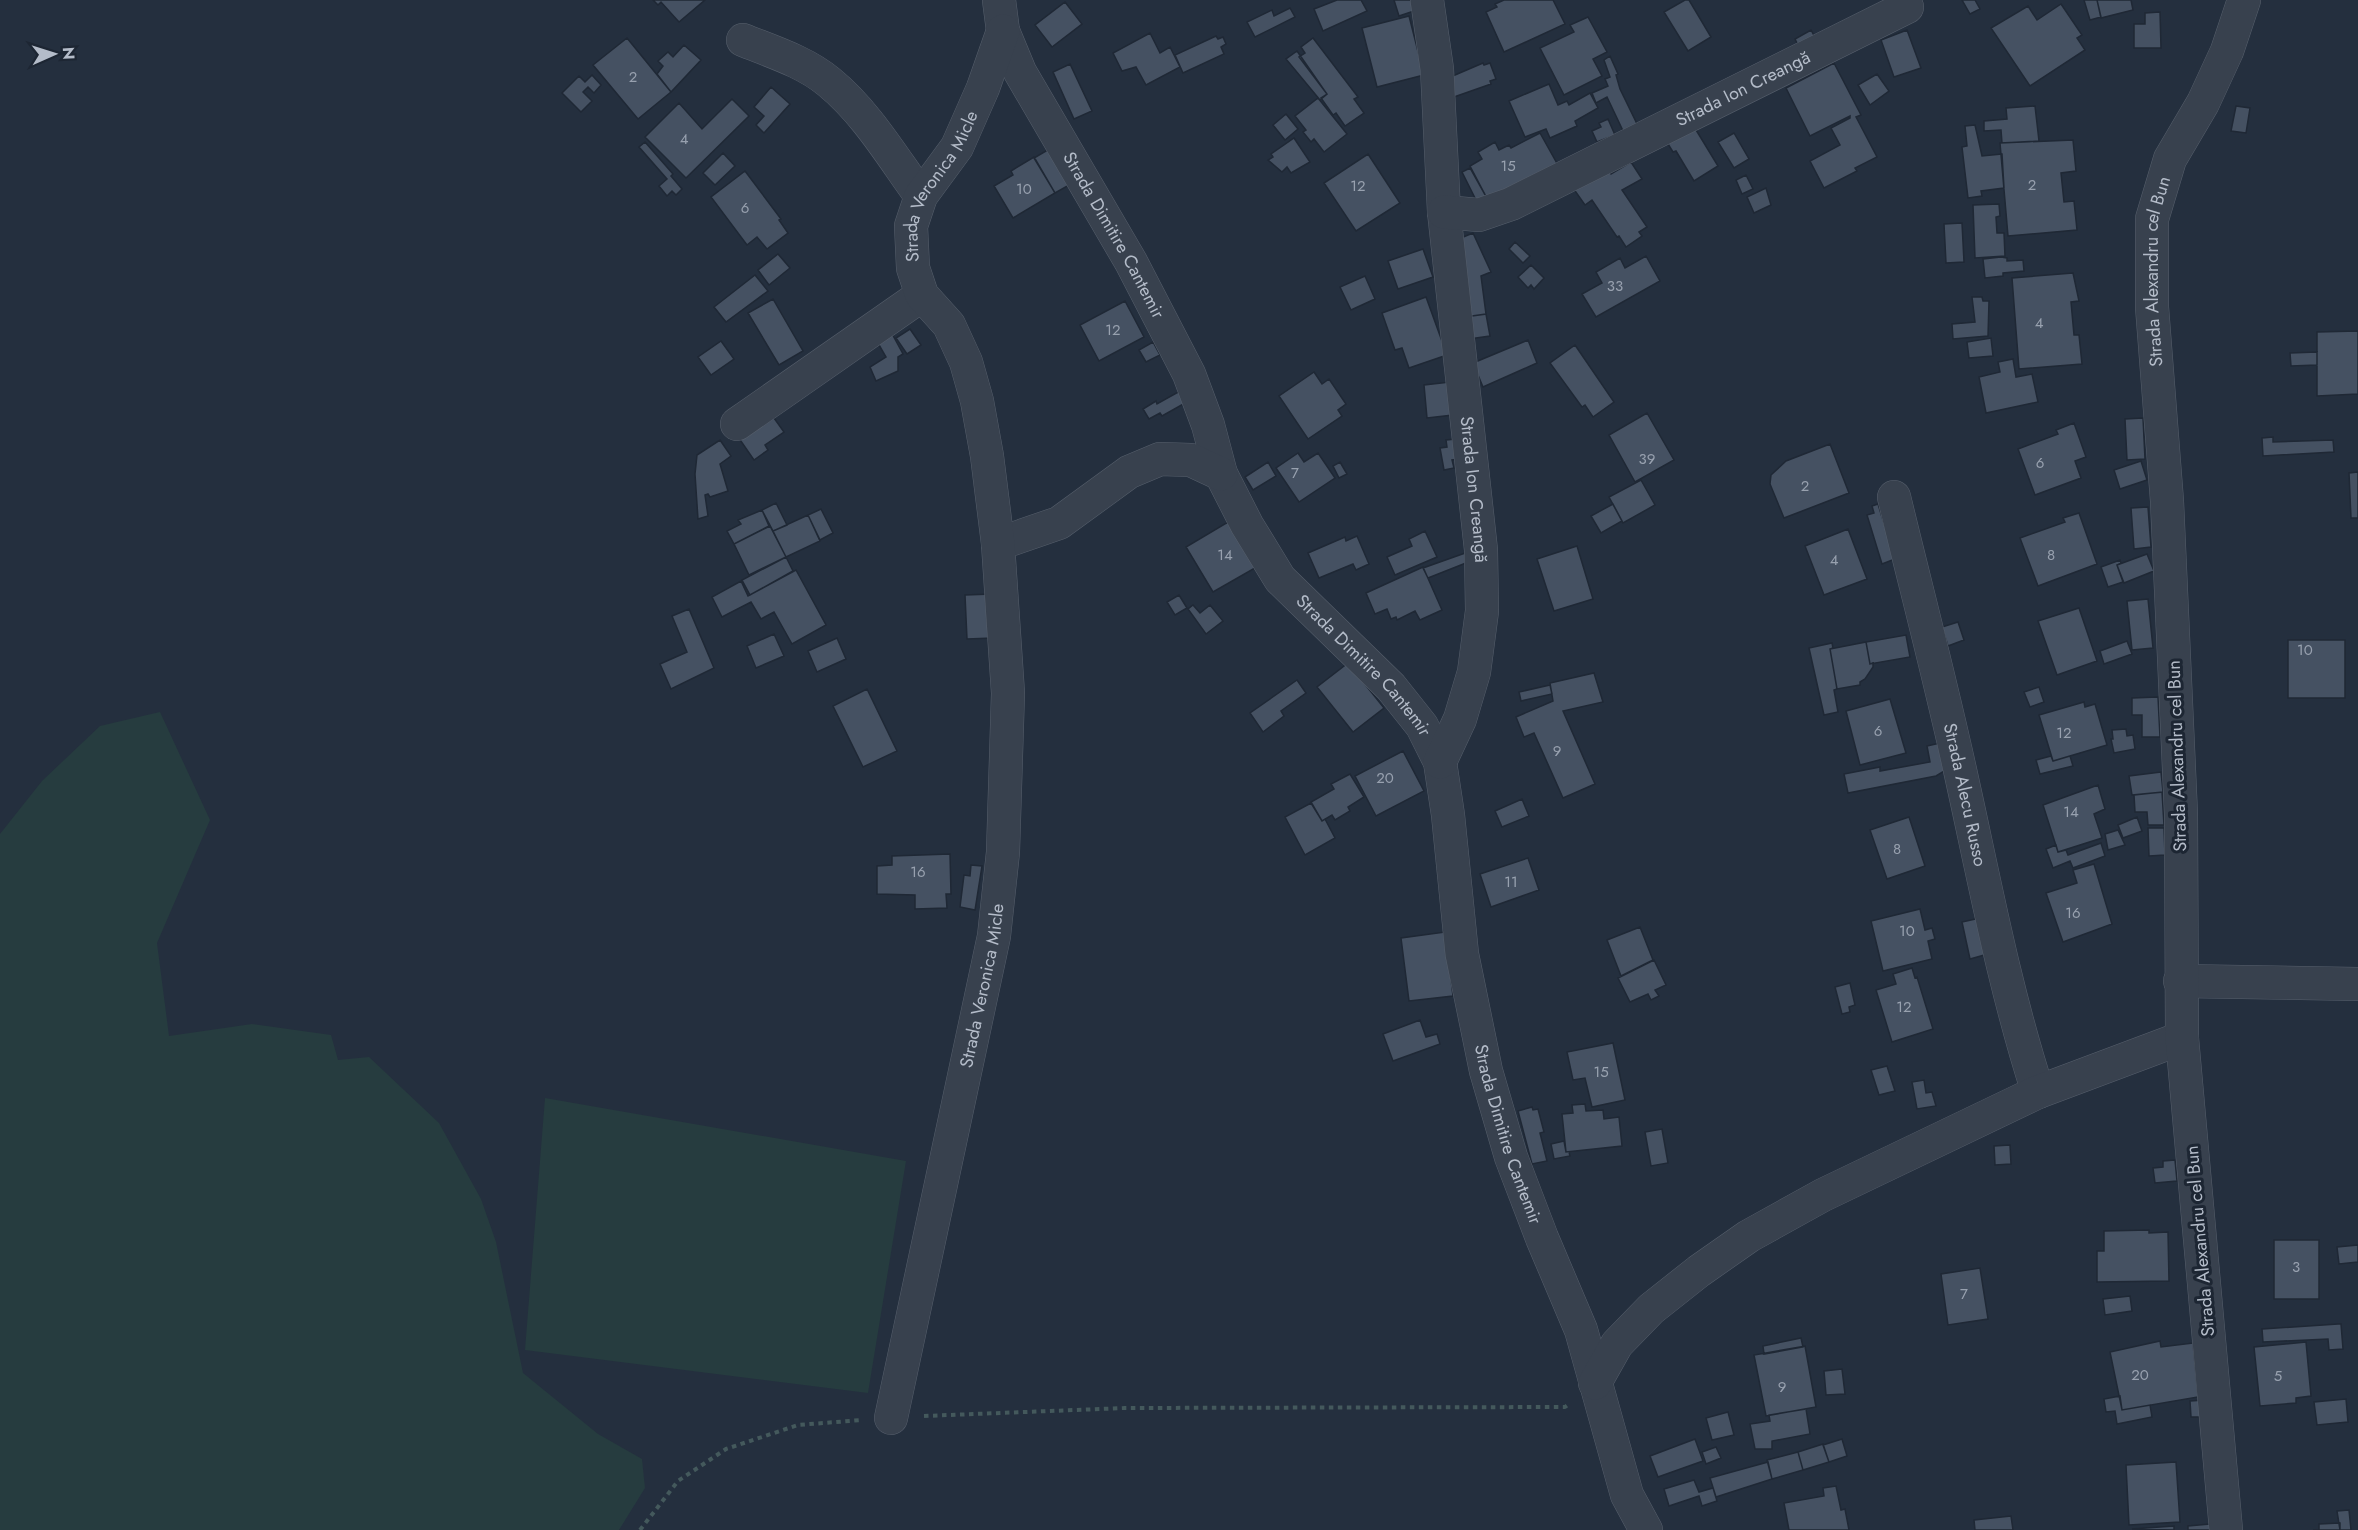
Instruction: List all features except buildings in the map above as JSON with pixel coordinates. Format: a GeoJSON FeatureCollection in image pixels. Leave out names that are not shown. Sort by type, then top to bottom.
{"type":"FeatureCollection","features":[{"type":"Feature","properties":{"kind":"street","name":"Strada Ion Creangă"},"geometry":{"type":"LineString","coordinates":[[1427,0],[1437,69],[1444,212],[1481,550],[1482,611],[1474,672],[1460,719],[1440,762]]}},
{"type":"Feature","properties":{"kind":"street","name":"Strada Alexandru cel Bun"},"geometry":{"type":"LineString","coordinates":[[2226,1530],[2182,1038],[2181,814],[2167,501],[2152,307],[2152,219],[2170,159],[2203,103],[2227,51],[2244,0]]}},
{"type":"Feature","properties":{"kind":"street","name":"Strada Ion Creangă"},"geometry":{"type":"LineString","coordinates":[[1444,212],[1479,215],[1511,204],[1907,7]]}},
{"type":"Feature","properties":{"kind":"street","name":"Strada Veronica Micle"},"geometry":{"type":"LineString","coordinates":[[891,1418],[994,936],[1003,852],[1008,693],[998,544],[987,456],[977,402],[966,362],[949,325],[922,296],[913,268],[911,226],[921,196],[957,147],[983,88],[1001,15]]}},
{"type":"Feature","properties":{"kind":"street","name":"Strada Dimitire Cantemir"},"geometry":{"type":"LineString","coordinates":[[1001,15],[1020,72],[1131,262],[1189,374],[1208,425],[1221,474],[1247,525],[1280,579],[1391,687],[1422,726],[1440,762],[1448,815],[1462,954],[1486,1071],[1511,1157],[1581,1330],[1627,1495],[1646,1530]]}},
{"type":"Feature","properties":{"kind":"street"},"geometry":{"type":"LineString","coordinates":[[743,40],[792,60],[829,82],[867,121],[921,196]]}},
{"type":"Feature","properties":{"kind":"street"},"geometry":{"type":"LineString","coordinates":[[737,424],[922,296]]}},
{"type":"Feature","properties":{"kind":"street"},"geometry":{"type":"LineString","coordinates":[[998,544],[1059,523],[1129,472],[1160,459],[1191,460],[1221,474]]}},
{"type":"Feature","properties":{"kind":"street","name":"Strada Alecu Russo"},"geometry":{"type":"LineString","coordinates":[[1894,497],[1960,768],[2002,963],[2022,1042],[2038,1092]]}},
{"type":"Feature","properties":{"kind":"street"},"geometry":{"type":"LineString","coordinates":[[2180,981],[2358,984]]}},
{"type":"Feature","properties":{"kind":"street"},"geometry":{"type":"LineString","coordinates":[[1595,1383],[1617,1344],[1651,1309],[1699,1271],[1749,1236],[1822,1195],[2038,1092],[2182,1038]]}},
{"type":"Feature","properties":{"kind":"path"},"geometry":{"type":"LineString","coordinates":[[640,1530],[678,1481],[726,1449],[798,1425],[891,1418],[1125,1408],[1565,1407],[1595,1383]]}},
{"type":"Feature","properties":{"kind":"green space"},"geometry":{"type":"Polygon","coordinates":[[[160,712],[210,820],[157,943],[169,1036],[252,1024],[331,1035],[338,1060],[369,1057],[439,1123],[481,1199],[496,1242],[523,1373],[598,1434],[642,1459],[645,1488],[619,1530],[0,1530],[0,834],[42,781],[100,726],[160,712]]]}},
{"type":"Feature","properties":{"kind":"green space"},"geometry":{"type":"Polygon","coordinates":[[[545,1098],[906,1161],[868,1393],[525,1350],[545,1098]]]}}]}
